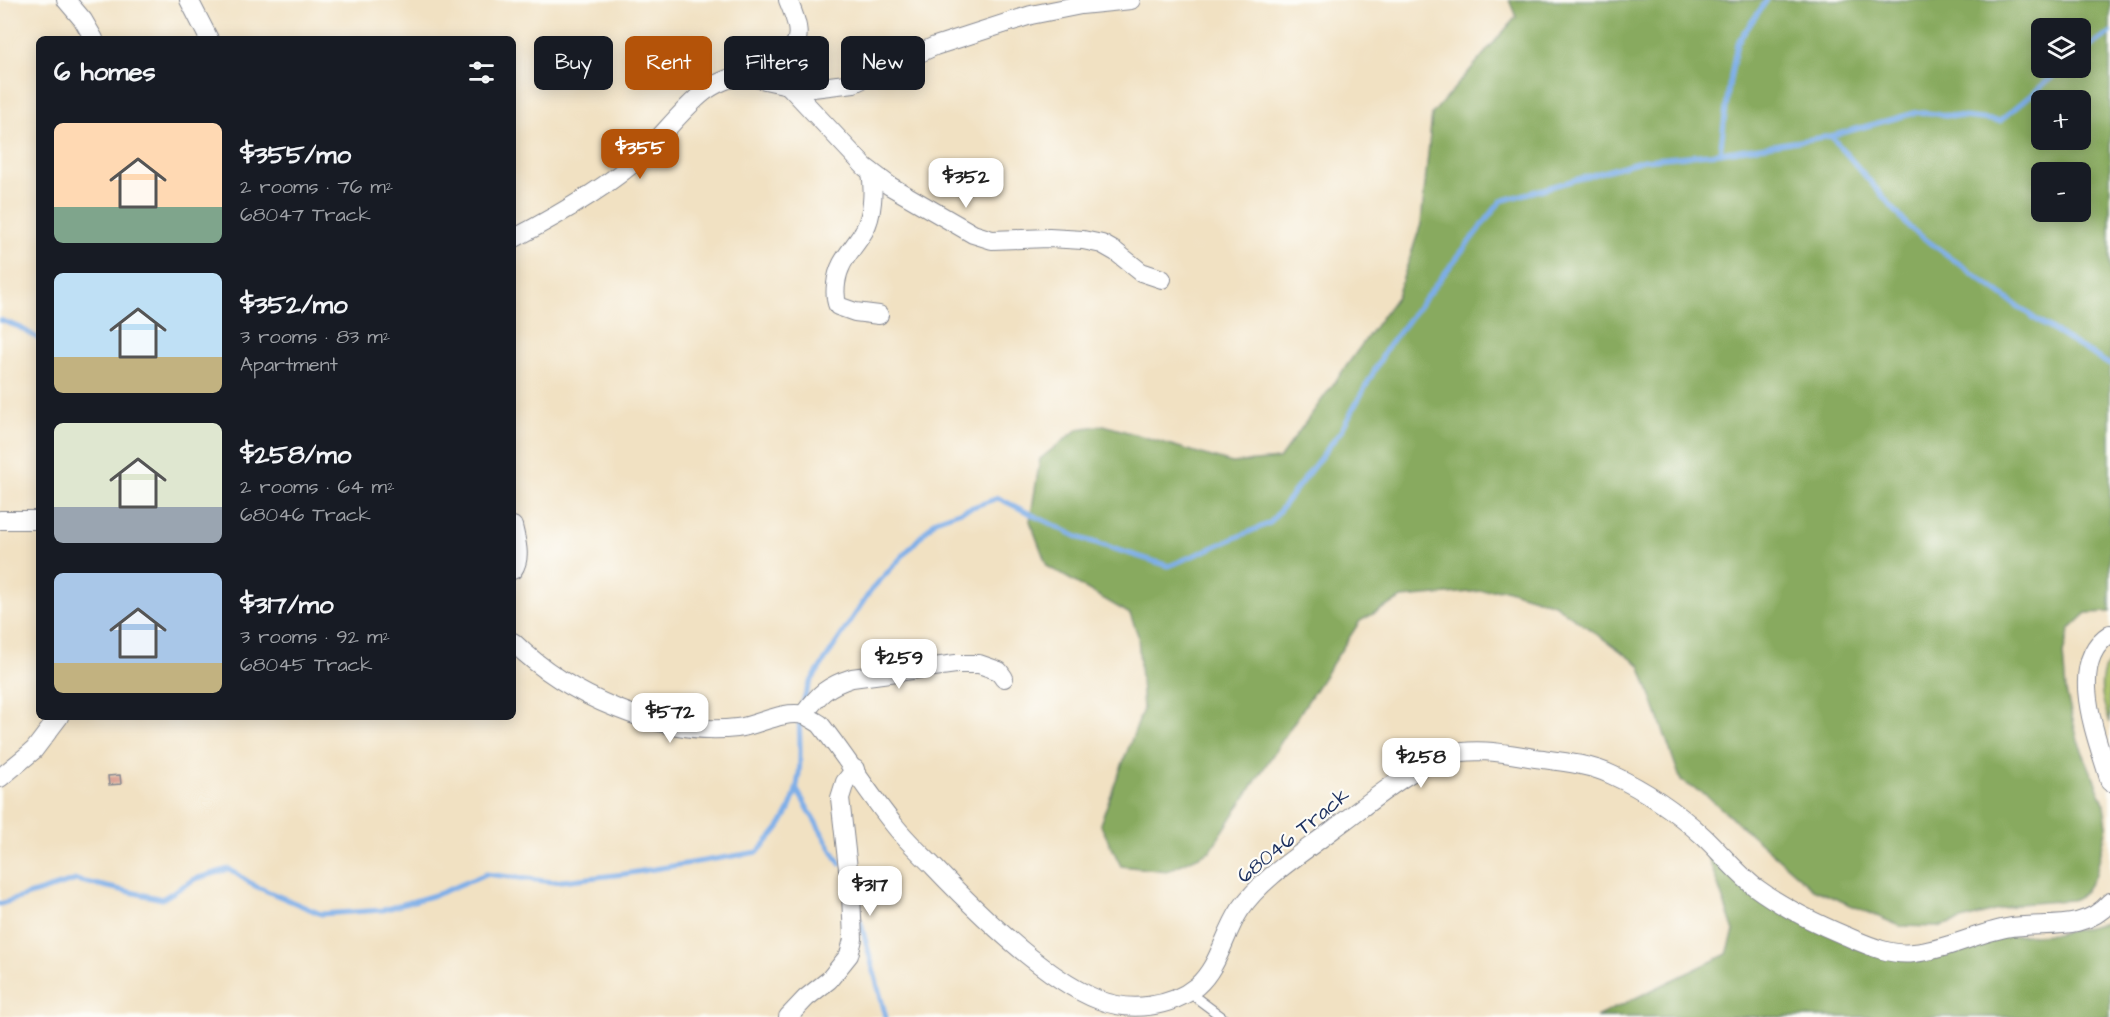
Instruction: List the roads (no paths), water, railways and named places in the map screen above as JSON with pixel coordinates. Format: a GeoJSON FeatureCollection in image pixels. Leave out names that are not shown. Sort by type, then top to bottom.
{"type":"FeatureCollection","features":[{"type":"Feature","properties":{"kind":"street"},"geometry":{"type":"LineString","coordinates":[[66,0],[83,20],[92,36]]}},
{"type":"Feature","properties":{"kind":"street"},"geometry":{"type":"LineString","coordinates":[[189,0],[207,36]]}},
{"type":"Feature","properties":{"kind":"street"},"geometry":{"type":"LineString","coordinates":[[788,0],[795,18],[798,36]]}},
{"type":"Feature","properties":{"kind":"street"},"geometry":{"type":"LineString","coordinates":[[829,86],[854,83],[936,46],[1031,15],[1081,5],[1131,0]]}},
{"type":"Feature","properties":{"kind":"street"},"geometry":{"type":"LineString","coordinates":[[516,237],[613,178],[639,158],[704,92],[724,81]]}},
{"type":"Feature","properties":{"kind":"street"},"geometry":{"type":"LineString","coordinates":[[793,90],[871,172],[890,186],[973,234],[992,240],[1049,238],[1083,240],[1102,244],[1141,272],[1162,279]]}},
{"type":"Feature","properties":{"kind":"street"},"geometry":{"type":"LineString","coordinates":[[871,172],[872,192],[867,222],[864,231],[847,252],[838,269],[836,299],[838,306],[844,309],[879,315]]}},
{"type":"Feature","properties":{"kind":"street"},"geometry":{"type":"LineString","coordinates":[[0,520],[36,520]]}},
{"type":"Feature","properties":{"kind":"street"},"geometry":{"type":"LineString","coordinates":[[516,540],[518,560],[516,564]]}},
{"type":"Feature","properties":{"kind":"street"},"geometry":{"type":"LineString","coordinates":[[2110,634],[2104,638],[2092,656],[2086,681],[2089,709],[2110,782]]}},
{"type":"Feature","properties":{"kind":"street"},"geometry":{"type":"LineString","coordinates":[[516,645],[548,672],[594,699],[675,727],[712,730],[740,728],[775,717],[803,715],[823,690],[835,683],[852,678],[956,664],[979,664],[999,671],[1004,678]]}},
{"type":"Feature","properties":{"kind":"street","name":"68046 Track"},"geometry":{"type":"LineString","coordinates":[[803,715],[820,724],[896,828],[953,887],[1014,943],[1065,983],[1100,1000],[1125,1007],[1153,1006],[1175,998],[1197,986],[1210,971],[1239,911],[1260,886],[1394,784],[1448,755],[1467,752],[1572,763],[1610,774],[1680,818],[1704,837],[1756,887],[1834,931],[1868,946],[1890,952],[1914,953],[2004,928],[2070,924],[2085,920],[2105,908],[2110,902]]}},
{"type":"Feature","properties":{"kind":"street"},"geometry":{"type":"LineString","coordinates":[[0,778],[34,750],[56,720]]}},
{"type":"Feature","properties":{"kind":"street"},"geometry":{"type":"LineString","coordinates":[[788,1017],[806,998],[829,980],[849,955],[853,939],[851,895],[840,798],[845,782],[855,769]]}},
{"type":"Feature","properties":{"kind":"lane"},"geometry":{"type":"LineString","coordinates":[[1187,991],[1222,1017]]}},
{"type":"Feature","properties":{"kind":"waterway"},"geometry":{"type":"LineString","coordinates":[[1720,153],[1737,43],[1767,0]]}},
{"type":"Feature","properties":{"kind":"waterway"},"geometry":{"type":"LineString","coordinates":[[2091,46],[2110,33]]}},
{"type":"Feature","properties":{"kind":"waterway"},"geometry":{"type":"LineString","coordinates":[[802,704],[810,683],[871,590],[936,520],[998,498],[1080,538],[1169,566],[1270,523],[1341,431],[1388,346],[1501,201],[1644,160],[1720,153],[1831,136],[1918,112],[2000,121],[2051,78]]}},
{"type":"Feature","properties":{"kind":"waterway"},"geometry":{"type":"LineString","coordinates":[[1831,136],[1910,228],[2041,323],[2110,365]]}},
{"type":"Feature","properties":{"kind":"waterway"},"geometry":{"type":"LineString","coordinates":[[0,320],[19,327],[36,337]]}},
{"type":"Feature","properties":{"kind":"waterway"},"geometry":{"type":"LineString","coordinates":[[0,904],[76,880],[162,899],[195,879],[229,869],[255,886],[321,914],[383,910],[438,894],[486,874],[553,882],[624,874],[758,852],[780,827],[794,798],[800,760],[799,719]]}},
{"type":"Feature","properties":{"kind":"waterway"},"geometry":{"type":"LineString","coordinates":[[797,790],[840,864]]}},
{"type":"Feature","properties":{"kind":"waterway"},"geometry":{"type":"LineString","coordinates":[[860,920],[886,1017]]}}]}
